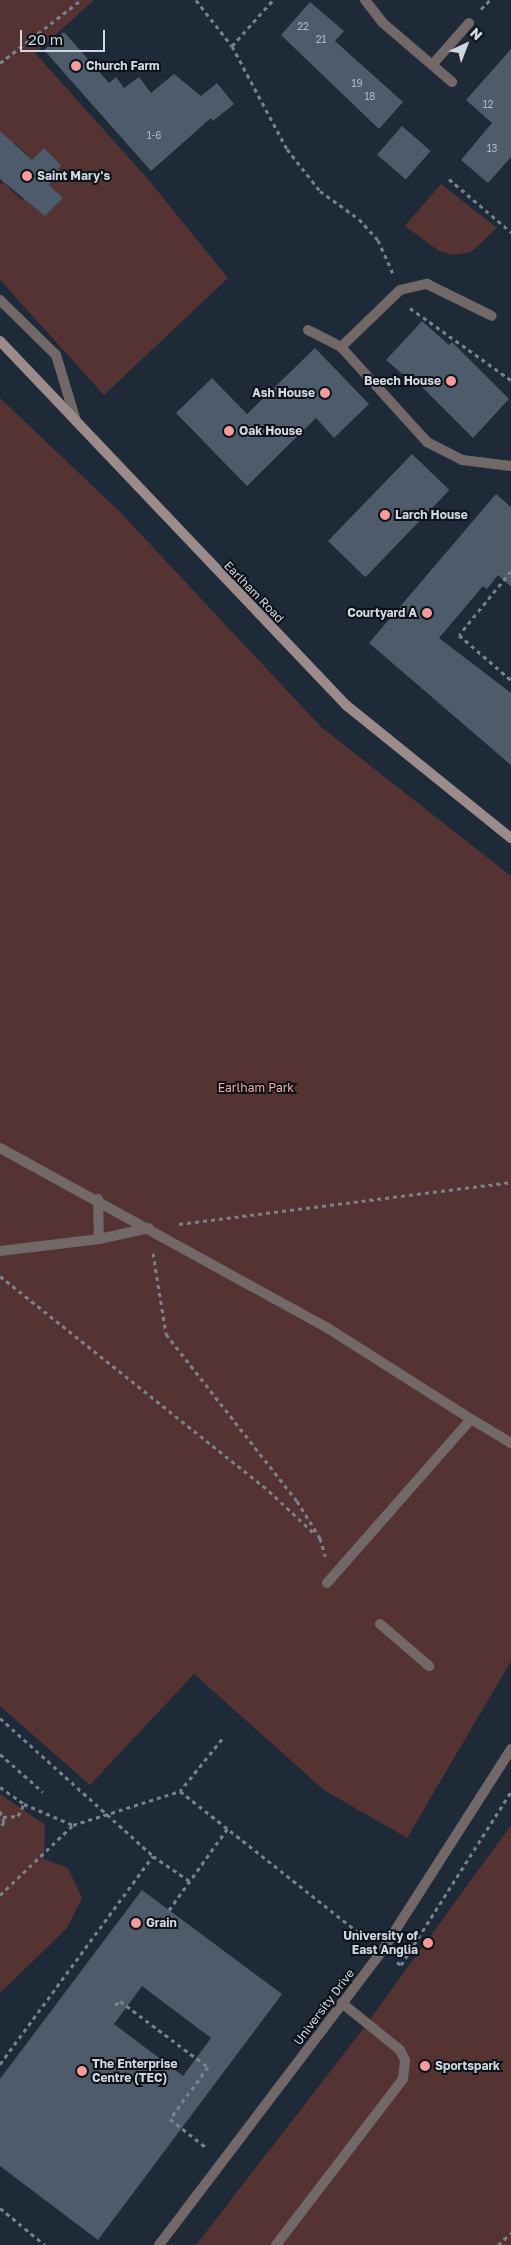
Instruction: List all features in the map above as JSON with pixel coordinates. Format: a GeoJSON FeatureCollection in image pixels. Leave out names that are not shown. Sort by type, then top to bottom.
{"type":"FeatureCollection","features":[{"type":"Feature","properties":{"kind":"main road","name":"Earlham Road"},"geometry":{"type":"LineString","coordinates":[[0,341],[346,705],[511,838]]}},
{"type":"Feature","properties":{"kind":"street"},"geometry":{"type":"LineString","coordinates":[[365,0],[383,23],[452,82]]}},
{"type":"Feature","properties":{"kind":"street"},"geometry":{"type":"LineString","coordinates":[[432,65],[469,23]]}},
{"type":"Feature","properties":{"kind":"street"},"geometry":{"type":"LineString","coordinates":[[341,347],[400,290],[427,284],[492,316]]}},
{"type":"Feature","properties":{"kind":"street"},"geometry":{"type":"LineString","coordinates":[[0,300],[56,355],[76,421]]}},
{"type":"Feature","properties":{"kind":"street"},"geometry":{"type":"LineString","coordinates":[[308,330],[341,347],[427,442],[462,460],[511,466]]}},
{"type":"Feature","properties":{"kind":"street"},"geometry":{"type":"LineString","coordinates":[[0,1148],[98,1199],[326,1327],[511,1444]]}},
{"type":"Feature","properties":{"kind":"street"},"geometry":{"type":"LineString","coordinates":[[98,1199],[99,1239]]}},
{"type":"Feature","properties":{"kind":"street"},"geometry":{"type":"LineString","coordinates":[[0,1251],[99,1239],[149,1228]]}},
{"type":"Feature","properties":{"kind":"street"},"geometry":{"type":"LineString","coordinates":[[327,1583],[471,1418]]}},
{"type":"Feature","properties":{"kind":"street"},"geometry":{"type":"LineString","coordinates":[[380,1624],[429,1666]]}},
{"type":"Feature","properties":{"kind":"street","name":"University Drive"},"geometry":{"type":"LineString","coordinates":[[159,2245],[382,1951],[511,1749]]}},
{"type":"Feature","properties":{"kind":"street"},"geometry":{"type":"LineString","coordinates":[[276,2245],[403,2079],[405,2060],[400,2050],[342,2003]]}},
{"type":"Feature","properties":{"kind":"path"},"geometry":{"type":"LineString","coordinates":[[0,63],[81,0]]}},
{"type":"Feature","properties":{"kind":"path"},"geometry":{"type":"LineString","coordinates":[[196,0],[232,46],[287,150],[320,191],[359,220],[378,240],[406,305],[511,380]]}},
{"type":"Feature","properties":{"kind":"path"},"geometry":{"type":"LineString","coordinates":[[232,46],[273,0]]}},
{"type":"Feature","properties":{"kind":"path"},"geometry":{"type":"LineString","coordinates":[[449,179],[511,232]]}},
{"type":"Feature","properties":{"kind":"path"},"geometry":{"type":"LineString","coordinates":[[511,572],[459,635],[511,680]]}},
{"type":"Feature","properties":{"kind":"path"},"geometry":{"type":"LineString","coordinates":[[327,1583],[320,1538],[297,1501],[166,1334],[149,1228],[511,1182]]}},
{"type":"Feature","properties":{"kind":"path"},"geometry":{"type":"LineString","coordinates":[[0,1276],[269,1491],[320,1538]]}},
{"type":"Feature","properties":{"kind":"path"},"geometry":{"type":"LineString","coordinates":[[0,1718],[153,1856],[191,1882]]}},
{"type":"Feature","properties":{"kind":"path"},"geometry":{"type":"LineString","coordinates":[[0,1895],[73,1825],[105,1813],[180,1791],[222,1740]]}},
{"type":"Feature","properties":{"kind":"path"},"geometry":{"type":"LineString","coordinates":[[0,1754],[43,1792]]}},
{"type":"Feature","properties":{"kind":"path"},"geometry":{"type":"LineString","coordinates":[[0,1787],[24,1804],[73,1825]]}},
{"type":"Feature","properties":{"kind":"path"},"geometry":{"type":"LineString","coordinates":[[180,1791],[401,1965],[511,1792]]}},
{"type":"Feature","properties":{"kind":"path"},"geometry":{"type":"LineString","coordinates":[[3,1817],[18,1816],[24,1804]]}},
{"type":"Feature","properties":{"kind":"path"},"geometry":{"type":"LineString","coordinates":[[0,1811],[3,1817],[0,1828]]}},
{"type":"Feature","properties":{"kind":"path"},"geometry":{"type":"LineString","coordinates":[[169,1910],[191,1882],[228,1828]]}},
{"type":"Feature","properties":{"kind":"path"},"geometry":{"type":"LineString","coordinates":[[0,2064],[153,1856]]}},
{"type":"Feature","properties":{"kind":"path"},"geometry":{"type":"LineString","coordinates":[[115,2005],[120,2001],[208,2067],[170,2119],[207,2148]]}},
{"type":"Feature","properties":{"kind":"path"},"geometry":{"type":"LineString","coordinates":[[0,2208],[45,2245]]}},
{"type":"Feature","properties":{"kind":"path"},"geometry":{"type":"LineString","coordinates":[[498,2245],[511,2233]]}},
{"type":"Feature","properties":{"kind":"green space"},"geometry":{"type":"Polygon","coordinates":[[[0,0],[94,0],[35,53],[147,178],[228,278],[104,395],[0,280],[0,185],[3,182],[22,200],[26,197],[45,216],[62,199],[49,185],[61,165],[44,148],[32,160],[16,144],[0,138],[0,0]]]}},
{"type":"Feature","properties":{"kind":"green space"},"geometry":{"type":"Polygon","coordinates":[[[441,184],[497,228],[471,252],[453,255],[439,251],[405,226],[441,184]]]}},
{"type":"Feature","properties":{"kind":"green space","name":"Earlham Park"},"geometry":{"type":"Polygon","coordinates":[[[0,398],[120,512],[321,727],[511,876],[511,1661],[407,1838],[324,1790],[194,1674],[90,1785],[0,1706],[0,398]]]}},
{"type":"Feature","properties":{"kind":"green space"},"geometry":{"type":"Polygon","coordinates":[[[0,1794],[45,1825],[44,1859],[68,1868],[82,1898],[67,1928],[0,1993],[0,1794]]]}},
{"type":"Feature","properties":{"kind":"green space"},"geometry":{"type":"Polygon","coordinates":[[[511,1825],[511,2245],[196,2245],[360,2033],[511,1825]]]}},
{"type":"Feature","properties":{"kind":"building"},"geometry":{"type":"Polygon","coordinates":[[[310,2],[344,31],[335,41],[403,102],[379,129],[281,35],[310,2]]]}},
{"type":"Feature","properties":{"kind":"building"},"geometry":{"type":"Polygon","coordinates":[[[64,32],[109,83],[116,77],[124,88],[139,77],[151,93],[174,74],[201,96],[217,83],[234,104],[213,121],[211,118],[151,171],[44,50],[64,32]]]}},
{"type":"Feature","properties":{"kind":"building"},"geometry":{"type":"Polygon","coordinates":[[[511,49],[511,157],[488,183],[461,160],[492,123],[466,100],[511,49]]]}},
{"type":"Feature","properties":{"kind":"building"},"geometry":{"type":"Polygon","coordinates":[[[402,126],[431,151],[406,180],[377,155],[402,126]]]}},
{"type":"Feature","properties":{"kind":"building","name":"Saint Mary's"},"geometry":{"type":"Polygon","coordinates":[[[0,131],[32,160],[44,148],[61,165],[49,185],[63,198],[45,216],[0,179],[0,131]]]}},
{"type":"Feature","properties":{"kind":"building","name":"Beech House"},"geometry":{"type":"Polygon","coordinates":[[[422,321],[449,345],[452,342],[509,399],[473,438],[410,375],[407,378],[386,360],[422,321]]]}},
{"type":"Feature","properties":{"kind":"building"},"geometry":{"type":"Polygon","coordinates":[[[315,348],[369,404],[334,438],[316,418],[247,486],[176,413],[212,378],[247,414],[315,348]]]}},
{"type":"Feature","properties":{"kind":"building","name":"Larch House"},"geometry":{"type":"Polygon","coordinates":[[[412,454],[449,490],[365,577],[328,541],[412,454]]]}},
{"type":"Feature","properties":{"kind":"building","name":"Courtyard A"},"geometry":{"type":"Polygon","coordinates":[[[496,494],[511,507],[511,587],[498,575],[487,589],[483,586],[439,638],[511,693],[511,765],[369,643],[496,494]]]}},
{"type":"Feature","properties":{"kind":"building","name":"The Enterprise Centre (TEC)"},"geometry":{"type":"Polygon","coordinates":[[[142,1890],[282,1994],[98,2240],[0,2166],[0,2079],[142,1890]],[[142,1986],[114,2024],[183,2076],[211,2038],[142,1986]]]}},
{"type":"Feature","properties":{"kind":"place","name":"Church Farm"},"geometry":{"type":"Point","coordinates":[76,66]}},
{"type":"Feature","properties":{"kind":"place","name":"Saint Mary's"},"geometry":{"type":"Point","coordinates":[27,176]}},
{"type":"Feature","properties":{"kind":"place","name":"Beech House"},"geometry":{"type":"Point","coordinates":[451,381]}},
{"type":"Feature","properties":{"kind":"place","name":"Ash House"},"geometry":{"type":"Point","coordinates":[325,393]}},
{"type":"Feature","properties":{"kind":"place","name":"Oak House"},"geometry":{"type":"Point","coordinates":[229,431]}},
{"type":"Feature","properties":{"kind":"place","name":"Larch House"},"geometry":{"type":"Point","coordinates":[385,515]}},
{"type":"Feature","properties":{"kind":"place","name":"Courtyard A"},"geometry":{"type":"Point","coordinates":[427,613]}},
{"type":"Feature","properties":{"kind":"place","name":"Grain"},"geometry":{"type":"Point","coordinates":[136,1923]}},
{"type":"Feature","properties":{"kind":"place","name":"University of East Anglia"},"geometry":{"type":"Point","coordinates":[428,1943]}},
{"type":"Feature","properties":{"kind":"place","name":"Sportspark"},"geometry":{"type":"Point","coordinates":[425,2066]}},
{"type":"Feature","properties":{"kind":"place","name":"The Enterprise Centre (TEC)"},"geometry":{"type":"Point","coordinates":[82,2071]}}]}
